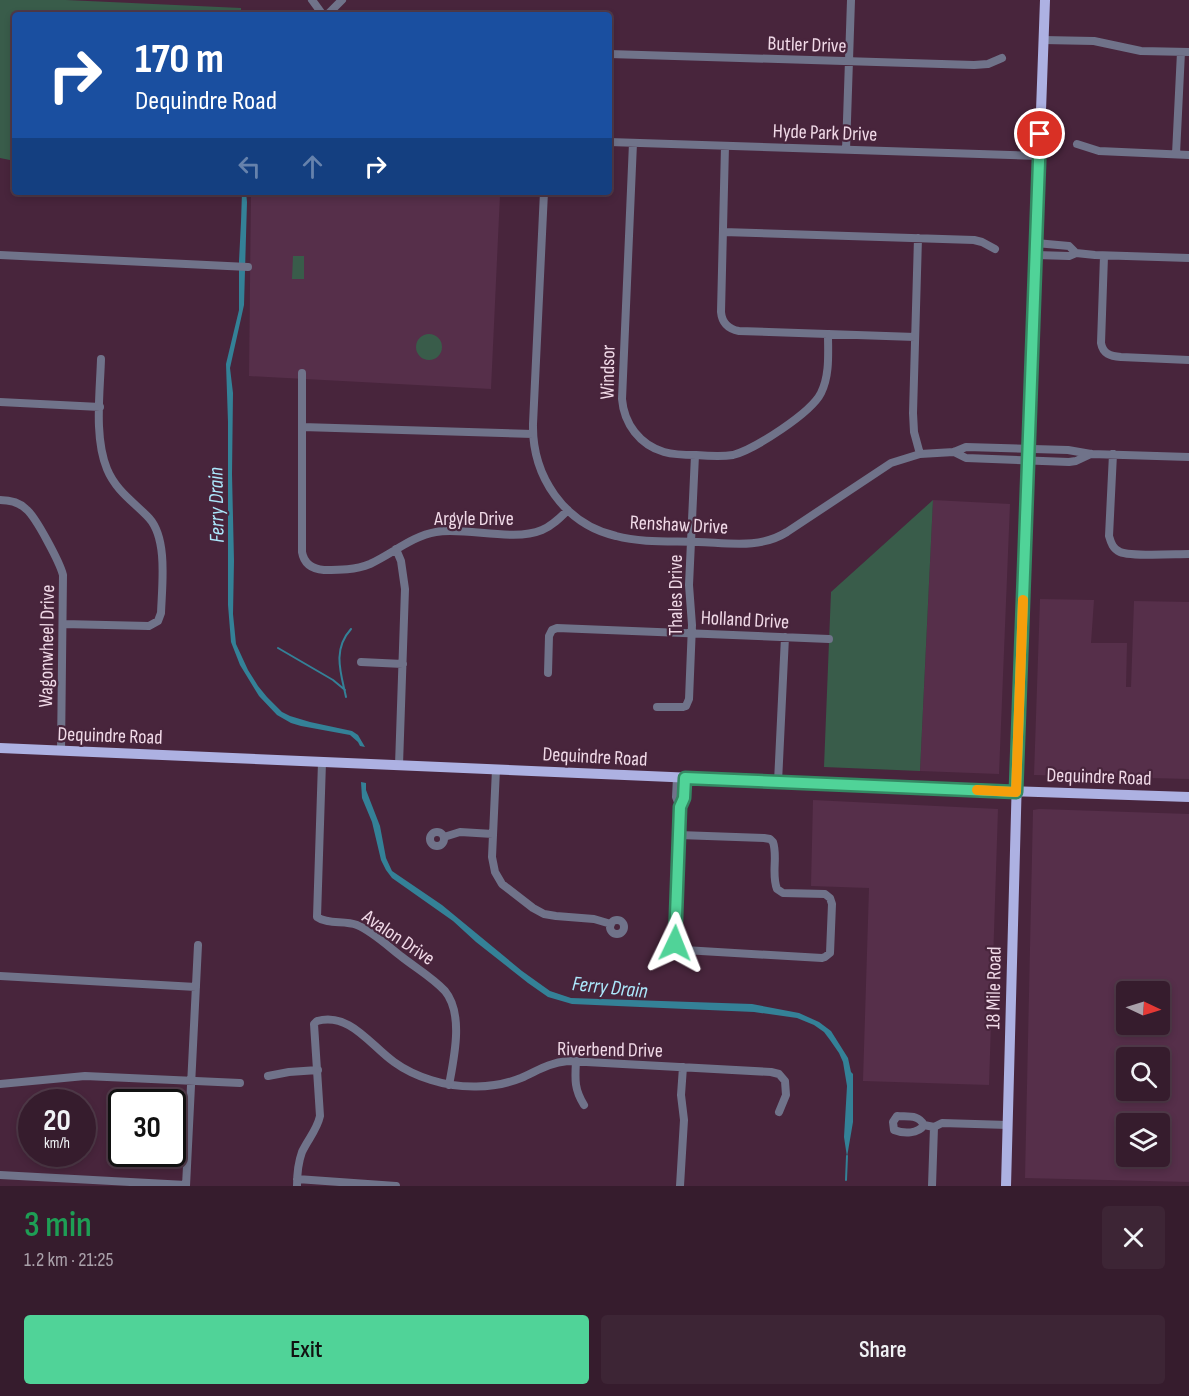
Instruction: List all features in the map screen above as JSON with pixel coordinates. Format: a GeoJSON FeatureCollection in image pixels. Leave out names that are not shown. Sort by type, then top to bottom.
{"type":"FeatureCollection","features":[{"type":"Feature","properties":{"kind":"main road","name":"18 Mile Road"},"geometry":{"type":"LineString","coordinates":[[1006,1186],[1016,792],[1045,0]]}},
{"type":"Feature","properties":{"kind":"main road","name":"Dequindre Road"},"geometry":{"type":"LineString","coordinates":[[0,748],[1016,792],[1189,796]]}},
{"type":"Feature","properties":{"kind":"street"},"geometry":{"type":"LineString","coordinates":[[312,0],[322,12]]}},
{"type":"Feature","properties":{"kind":"street"},"geometry":{"type":"LineString","coordinates":[[328,12],[342,0]]}},
{"type":"Feature","properties":{"kind":"street"},"geometry":{"type":"LineString","coordinates":[[846,150],[851,0]]}},
{"type":"Feature","properties":{"kind":"street"},"geometry":{"type":"LineString","coordinates":[[1044,40],[1094,41],[1141,51],[1185,52],[1176,154]]}},
{"type":"Feature","properties":{"kind":"street","name":"Butler Drive"},"geometry":{"type":"LineString","coordinates":[[612,54],[974,65],[988,64],[1002,58]]}},
{"type":"Feature","properties":{"kind":"street","name":"Hyde Park Drive"},"geometry":{"type":"LineString","coordinates":[[612,142],[1039,156]]}},
{"type":"Feature","properties":{"kind":"street","name":"Windsor"},"geometry":{"type":"LineString","coordinates":[[633,143],[622,405],[632,430],[646,444],[670,454],[722,456],[735,454],[754,446],[808,410],[820,395],[827,366],[828,334]]}},
{"type":"Feature","properties":{"kind":"street"},"geometry":{"type":"LineString","coordinates":[[1077,144],[1099,151],[1189,155]]}},
{"type":"Feature","properties":{"kind":"street"},"geometry":{"type":"LineString","coordinates":[[725,146],[720,312],[728,327],[740,332],[915,337]]}},
{"type":"Feature","properties":{"kind":"street","name":"Renshaw Drive"},"geometry":{"type":"LineString","coordinates":[[544,195],[533,434],[537,461],[556,498],[578,519],[591,527],[615,536],[636,539],[752,544],[765,542],[775,539],[891,463],[920,454],[954,452],[966,447],[1189,457]]}},
{"type":"Feature","properties":{"kind":"street"},"geometry":{"type":"LineString","coordinates":[[723,232],[974,240],[995,249]]}},
{"type":"Feature","properties":{"kind":"street"},"geometry":{"type":"LineString","coordinates":[[918,238],[913,412],[914,432],[920,454]]}},
{"type":"Feature","properties":{"kind":"street"},"geometry":{"type":"LineString","coordinates":[[1036,243],[1069,246],[1076,253]]}},
{"type":"Feature","properties":{"kind":"street"},"geometry":{"type":"LineString","coordinates":[[1036,255],[1069,256],[1076,253],[1189,258]]}},
{"type":"Feature","properties":{"kind":"street"},"geometry":{"type":"LineString","coordinates":[[0,255],[244,267]]}},
{"type":"Feature","properties":{"kind":"street"},"geometry":{"type":"LineString","coordinates":[[1104,256],[1101,342],[1105,352],[1113,357],[1189,360]]}},
{"type":"Feature","properties":{"kind":"street"},"geometry":{"type":"LineString","coordinates":[[63,624],[149,626],[158,621],[161,612],[160,538],[154,524],[120,491],[110,475],[100,444],[101,359]]}},
{"type":"Feature","properties":{"kind":"street"},"geometry":{"type":"LineString","coordinates":[[302,373],[302,427],[533,434]]}},
{"type":"Feature","properties":{"kind":"street"},"geometry":{"type":"LineString","coordinates":[[0,402],[100,407]]}},
{"type":"Feature","properties":{"kind":"street","name":"Argyle Drive"},"geometry":{"type":"LineString","coordinates":[[302,427],[302,552],[303,559],[309,566],[316,569],[344,570],[359,567],[422,535],[438,531],[531,533],[549,527],[568,510]]}},
{"type":"Feature","properties":{"kind":"street","name":"Renshaw Drive"},"geometry":{"type":"LineString","coordinates":[[954,452],[966,458],[1069,462],[1091,454]]}},
{"type":"Feature","properties":{"kind":"street"},"geometry":{"type":"LineString","coordinates":[[1113,454],[1110,536],[1113,546],[1123,553],[1189,554]]}},
{"type":"Feature","properties":{"kind":"street","name":"Thales Drive"},"geometry":{"type":"LineString","coordinates":[[657,707],[683,707],[688,702],[692,633],[689,590],[695,455]]}},
{"type":"Feature","properties":{"kind":"street","name":"Wagonwheel Drive"},"geometry":{"type":"LineString","coordinates":[[0,500],[14,502],[32,516],[60,564],[64,580],[61,751]]}},
{"type":"Feature","properties":{"kind":"street"},"geometry":{"type":"LineString","coordinates":[[396,549],[401,561],[405,589],[399,765]]}},
{"type":"Feature","properties":{"kind":"street","name":"Holland Drive"},"geometry":{"type":"LineString","coordinates":[[548,674],[549,636],[552,630],[561,627],[830,639]]}},
{"type":"Feature","properties":{"kind":"street"},"geometry":{"type":"LineString","coordinates":[[778,782],[784,637]]}},
{"type":"Feature","properties":{"kind":"street"},"geometry":{"type":"LineString","coordinates":[[361,662],[403,664]]}},
{"type":"Feature","properties":{"kind":"street","name":"Avalon Drive"},"geometry":{"type":"LineString","coordinates":[[322,762],[317,917],[325,921],[347,922],[361,927],[447,993],[454,1009],[456,1022],[455,1048],[449,1085]]}},
{"type":"Feature","properties":{"kind":"street"},"geometry":{"type":"LineString","coordinates":[[496,769],[492,857],[495,872],[502,884],[544,914],[594,919],[611,924]]}},
{"type":"Feature","properties":{"kind":"street"},"geometry":{"type":"LineString","coordinates":[[679,836],[764,838],[774,842],[777,889],[783,893],[825,894],[830,898],[832,904],[831,950],[828,955],[822,958],[684,950],[675,943],[680,807],[676,798],[681,778]]}},
{"type":"Feature","properties":{"kind":"street"},"geometry":{"type":"LineString","coordinates":[[444,837],[460,832],[493,834]]}},
{"type":"Feature","properties":{"kind":"street"},"geometry":{"type":"LineString","coordinates":[[0,1175],[186,1185],[198,945]]}},
{"type":"Feature","properties":{"kind":"street"},"geometry":{"type":"LineString","coordinates":[[0,976],[196,987]]}},
{"type":"Feature","properties":{"kind":"street","name":"Riverbend Drive"},"geometry":{"type":"LineString","coordinates":[[318,1070],[314,1024],[323,1019],[346,1023],[402,1067],[425,1078],[449,1085],[488,1085],[518,1079],[551,1064],[568,1061],[771,1072],[779,1074],[785,1081],[786,1087],[779,1113]]}},
{"type":"Feature","properties":{"kind":"street"},"geometry":{"type":"LineString","coordinates":[[576,1061],[575,1087],[584,1105]]}},
{"type":"Feature","properties":{"kind":"street"},"geometry":{"type":"LineString","coordinates":[[680,1186],[684,1120],[681,1095],[683,1067]]}},
{"type":"Feature","properties":{"kind":"street"},"geometry":{"type":"LineString","coordinates":[[268,1076],[318,1070],[320,1116],[299,1160],[297,1183],[396,1186]]}},
{"type":"Feature","properties":{"kind":"street"},"geometry":{"type":"LineString","coordinates":[[0,1084],[85,1076],[240,1083]]}},
{"type":"Feature","properties":{"kind":"street"},"geometry":{"type":"LineString","coordinates":[[924,1125],[934,1127],[942,1123],[1008,1125]]}},
{"type":"Feature","properties":{"kind":"street"},"geometry":{"type":"LineString","coordinates":[[932,1186],[934,1127]]}},
{"type":"Feature","properties":{"kind":"shaded area"},"geometry":{"type":"Polygon","coordinates":[[[251,195],[500,195],[491,389],[249,376],[251,195]]]}},
{"type":"Feature","properties":{"kind":"shaded area"},"geometry":{"type":"Polygon","coordinates":[[[933,500],[1010,504],[999,774],[920,771],[933,500]]]}},
{"type":"Feature","properties":{"kind":"shaded area"},"geometry":{"type":"Polygon","coordinates":[[[1040,599],[1094,600],[1091,643],[1127,643],[1126,687],[1131,687],[1134,601],[1189,602],[1189,779],[1034,775],[1040,599]]]}},
{"type":"Feature","properties":{"kind":"shaded area"},"geometry":{"type":"Polygon","coordinates":[[[813,800],[998,809],[989,1085],[863,1081],[869,888],[811,886],[813,800]]]}},
{"type":"Feature","properties":{"kind":"shaded area"},"geometry":{"type":"Polygon","coordinates":[[[1033,810],[1189,814],[1189,1182],[1025,1178],[1033,810]]]}},
{"type":"Feature","properties":{"kind":"green space"},"geometry":{"type":"Polygon","coordinates":[[[0,0],[66,0],[241,8],[241,12],[12,12],[12,160],[0,158],[0,0]]]}},
{"type":"Feature","properties":{"kind":"green space"},"geometry":{"type":"Polygon","coordinates":[[[293,256],[304,256],[304,279],[292,279],[293,256]]]}},
{"type":"Feature","properties":{"kind":"green space"},"geometry":{"type":"Polygon","coordinates":[[[429,334],[438,338],[442,347],[438,356],[429,360],[420,356],[416,347],[420,338],[429,334]]]}},
{"type":"Feature","properties":{"kind":"green space"},"geometry":{"type":"Polygon","coordinates":[[[933,500],[920,771],[824,767],[831,592],[933,500]]]}},
{"type":"Feature","properties":{"kind":"water","name":"Ferry Drain"},"geometry":{"type":"Polygon","coordinates":[[[242,195],[246,195],[244,305],[230,368],[233,393],[233,614],[236,644],[258,686],[282,712],[310,722],[352,731],[358,735],[365,747],[360,746],[350,735],[301,726],[277,715],[259,696],[240,665],[231,642],[228,605],[226,364],[239,310],[242,195]]]}},
{"type":"Feature","properties":{"kind":"water","name":"Ferry Drain"},"geometry":{"type":"Polygon","coordinates":[[[361,782],[366,783],[366,790],[380,826],[386,858],[392,871],[442,905],[550,991],[571,998],[752,1004],[799,1013],[819,1022],[831,1031],[848,1058],[853,1074],[853,1122],[847,1157],[844,1137],[847,1086],[843,1062],[824,1032],[797,1018],[754,1012],[572,1004],[548,997],[476,942],[453,921],[392,878],[381,860],[372,822],[362,798],[361,782]]]}},
{"type":"Feature","properties":{"kind":"waterway"},"geometry":{"type":"LineString","coordinates":[[346,697],[340,670],[340,653],[345,637],[351,629]]}},
{"type":"Feature","properties":{"kind":"waterway"},"geometry":{"type":"LineString","coordinates":[[278,648],[333,680],[345,690]]}},
{"type":"Feature","properties":{"kind":"waterway"},"geometry":{"type":"LineString","coordinates":[[846,1180],[847,1156]]}},
{"type":"Feature","properties":{"kind":"slow traffic"},"geometry":{"type":"LineString","coordinates":[[977,790],[1016,792],[1023,600]]}},
{"type":"Feature","properties":{"kind":"route"},"geometry":{"type":"LineString","coordinates":[[675,943],[680,807],[684,798],[685,778],[1016,792],[1040,134]]}}]}
